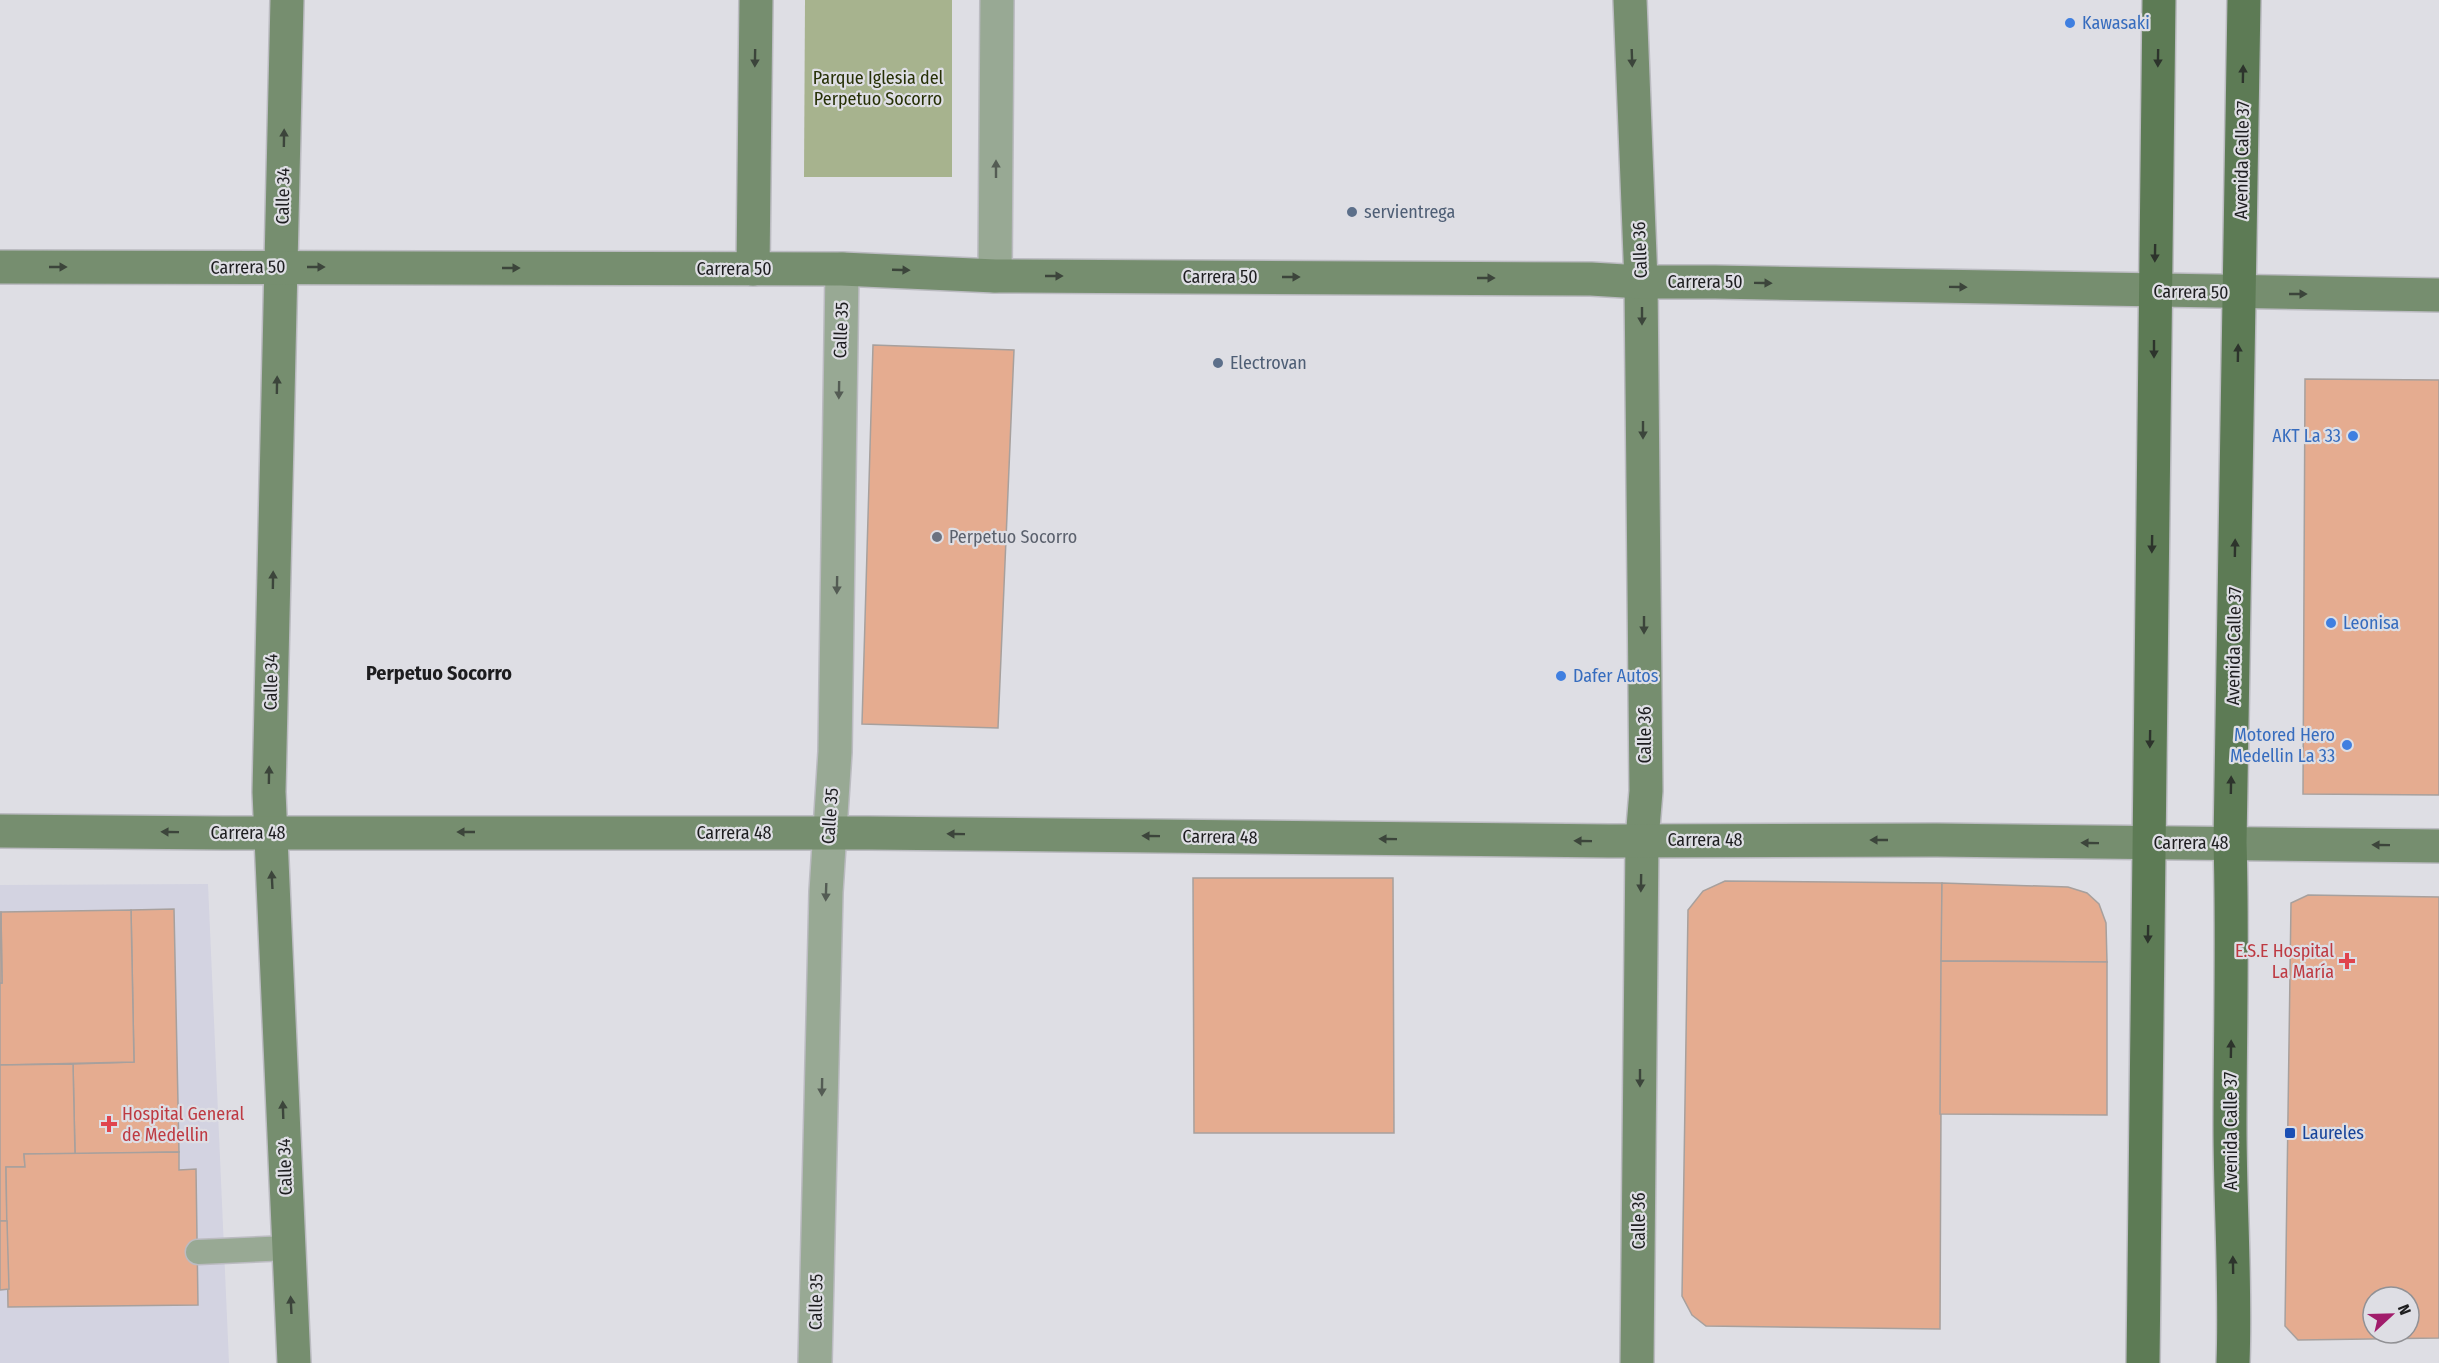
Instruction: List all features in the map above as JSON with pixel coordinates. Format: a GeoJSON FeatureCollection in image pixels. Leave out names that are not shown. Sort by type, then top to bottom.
{"type":"FeatureCollection","features":[{"type":"Feature","properties":{"kind":"main road"},"geometry":{"type":"LineString","coordinates":[[2143,1363],[2159,0]]}},
{"type":"Feature","properties":{"kind":"main road","name":"Avenida Calle 37"},"geometry":{"type":"LineString","coordinates":[[2233,1363],[2230,843],[2244,0]]}},
{"type":"Feature","properties":{"kind":"main road"},"geometry":{"type":"LineString","coordinates":[[2234,1324],[2240,1363]]}},
{"type":"Feature","properties":{"kind":"main road"},"geometry":{"type":"LineString","coordinates":[[2234,1324],[2245,1353],[2258,1363]]}},
{"type":"Feature","properties":{"kind":"street","name":"Calle 34"},"geometry":{"type":"LineString","coordinates":[[286,0],[269,780],[294,1363]]}},
{"type":"Feature","properties":{"kind":"street"},"geometry":{"type":"LineString","coordinates":[[753,269],[756,0]]}},
{"type":"Feature","properties":{"kind":"street"},"geometry":{"type":"LineString","coordinates":[[995,276],[997,0]]}},
{"type":"Feature","properties":{"kind":"street","name":"Calle 36"},"geometry":{"type":"LineString","coordinates":[[1630,0],[1641,282],[1646,791],[1642,840],[1637,1363]]}},
{"type":"Feature","properties":{"kind":"street","name":"Carrera 50"},"geometry":{"type":"LineString","coordinates":[[0,267],[842,269],[995,276],[1591,279],[1641,282],[2439,295]]}},
{"type":"Feature","properties":{"kind":"street","name":"Calle 35"},"geometry":{"type":"LineString","coordinates":[[815,1363],[828,834],[835,752],[842,269]]}},
{"type":"Feature","properties":{"kind":"street","name":"Carrera 48"},"geometry":{"type":"LineString","coordinates":[[0,831],[828,834],[1609,842],[1937,840],[2439,846]]}},
{"type":"Feature","properties":{"kind":"lane"},"geometry":{"type":"LineString","coordinates":[[198,1252],[289,1248]]}},
{"type":"Feature","properties":{"kind":"shaded area","name":"Hospital General de Medellin"},"geometry":{"type":"Polygon","coordinates":[[[208,884],[229,1363],[0,1363],[0,885],[208,884]]]}},
{"type":"Feature","properties":{"kind":"green space","name":"Parque Iglesia del Perpetuo Socorro"},"geometry":{"type":"Polygon","coordinates":[[[805,0],[952,0],[952,177],[804,177],[805,0]]]}},
{"type":"Feature","properties":{"kind":"building","name":"Perpetuo Socorro"},"geometry":{"type":"Polygon","coordinates":[[[873,345],[1014,350],[998,728],[862,724],[873,345]]]}},
{"type":"Feature","properties":{"kind":"building"},"geometry":{"type":"Polygon","coordinates":[[[2305,379],[2439,380],[2439,795],[2303,794],[2305,379]]]}},
{"type":"Feature","properties":{"kind":"building"},"geometry":{"type":"Polygon","coordinates":[[[1193,878],[1393,878],[1394,1133],[1194,1133],[1193,878]]]}},
{"type":"Feature","properties":{"kind":"building"},"geometry":{"type":"Polygon","coordinates":[[[1725,881],[1942,883],[1940,1329],[1706,1326],[1692,1315],[1682,1296],[1688,910],[1703,891],[1725,881]]]}},
{"type":"Feature","properties":{"kind":"building"},"geometry":{"type":"Polygon","coordinates":[[[1942,883],[2068,887],[2087,893],[2099,904],[2106,923],[2107,962],[1941,961],[1942,883]]]}},
{"type":"Feature","properties":{"kind":"building"},"geometry":{"type":"Polygon","coordinates":[[[2308,895],[2439,897],[2439,1338],[2421,1338],[2421,1285],[2361,1285],[2361,1339],[2298,1340],[2285,1326],[2291,903],[2308,895]]]}},
{"type":"Feature","properties":{"kind":"building"},"geometry":{"type":"Polygon","coordinates":[[[174,909],[179,1152],[75,1154],[73,1064],[134,1062],[131,910],[174,909]]]}},
{"type":"Feature","properties":{"kind":"building"},"geometry":{"type":"Polygon","coordinates":[[[131,910],[134,1062],[0,1065],[1,912],[131,910]]]}},
{"type":"Feature","properties":{"kind":"building"},"geometry":{"type":"Polygon","coordinates":[[[1,912],[2,983],[0,983],[1,912]]]}},
{"type":"Feature","properties":{"kind":"building"},"geometry":{"type":"Polygon","coordinates":[[[1941,961],[2107,962],[2107,1115],[1940,1114],[1941,961]]]}},
{"type":"Feature","properties":{"kind":"building"},"geometry":{"type":"Polygon","coordinates":[[[73,1064],[75,1154],[24,1154],[25,1167],[6,1167],[7,1221],[0,1221],[0,1065],[73,1064]]]}},
{"type":"Feature","properties":{"kind":"building"},"geometry":{"type":"Polygon","coordinates":[[[179,1152],[179,1170],[196,1169],[198,1305],[8,1307],[6,1167],[25,1167],[24,1154],[179,1152]]]}},
{"type":"Feature","properties":{"kind":"building"},"geometry":{"type":"Polygon","coordinates":[[[0,1221],[7,1221],[9,1289],[0,1290],[0,1221]]]}},
{"type":"Feature","properties":{"kind":"place","name":"Kawasaki"},"geometry":{"type":"Point","coordinates":[2070,23]}},
{"type":"Feature","properties":{"kind":"place","name":"servientrega"},"geometry":{"type":"Point","coordinates":[1352,212]}},
{"type":"Feature","properties":{"kind":"place","name":"Electrovan"},"geometry":{"type":"Point","coordinates":[1218,363]}},
{"type":"Feature","properties":{"kind":"place","name":"AKT La 33"},"geometry":{"type":"Point","coordinates":[2353,436]}},
{"type":"Feature","properties":{"kind":"place","name":"Perpetuo Socorro"},"geometry":{"type":"Point","coordinates":[937,537]}},
{"type":"Feature","properties":{"kind":"place","name":"Leonisa"},"geometry":{"type":"Point","coordinates":[2331,623]}},
{"type":"Feature","properties":{"kind":"place","name":"Dafer Autos"},"geometry":{"type":"Point","coordinates":[1561,676]}},
{"type":"Feature","properties":{"kind":"place","name":"Motored Hero Medellin La 33"},"geometry":{"type":"Point","coordinates":[2347,745]}},
{"type":"Feature","properties":{"kind":"place","name":"E.S.E Hospital La María"},"geometry":{"type":"Point","coordinates":[2347,961]}},
{"type":"Feature","properties":{"kind":"place","name":"Hospital General de Medellin"},"geometry":{"type":"Point","coordinates":[109,1124]}},
{"type":"Feature","properties":{"kind":"place","name":"Laureles"},"geometry":{"type":"Point","coordinates":[2290,1133]}},
{"type":"Feature","properties":{"kind":"district","name":"Perpetuo Socorro"},"geometry":{"type":"Point","coordinates":[439,673]}}]}
